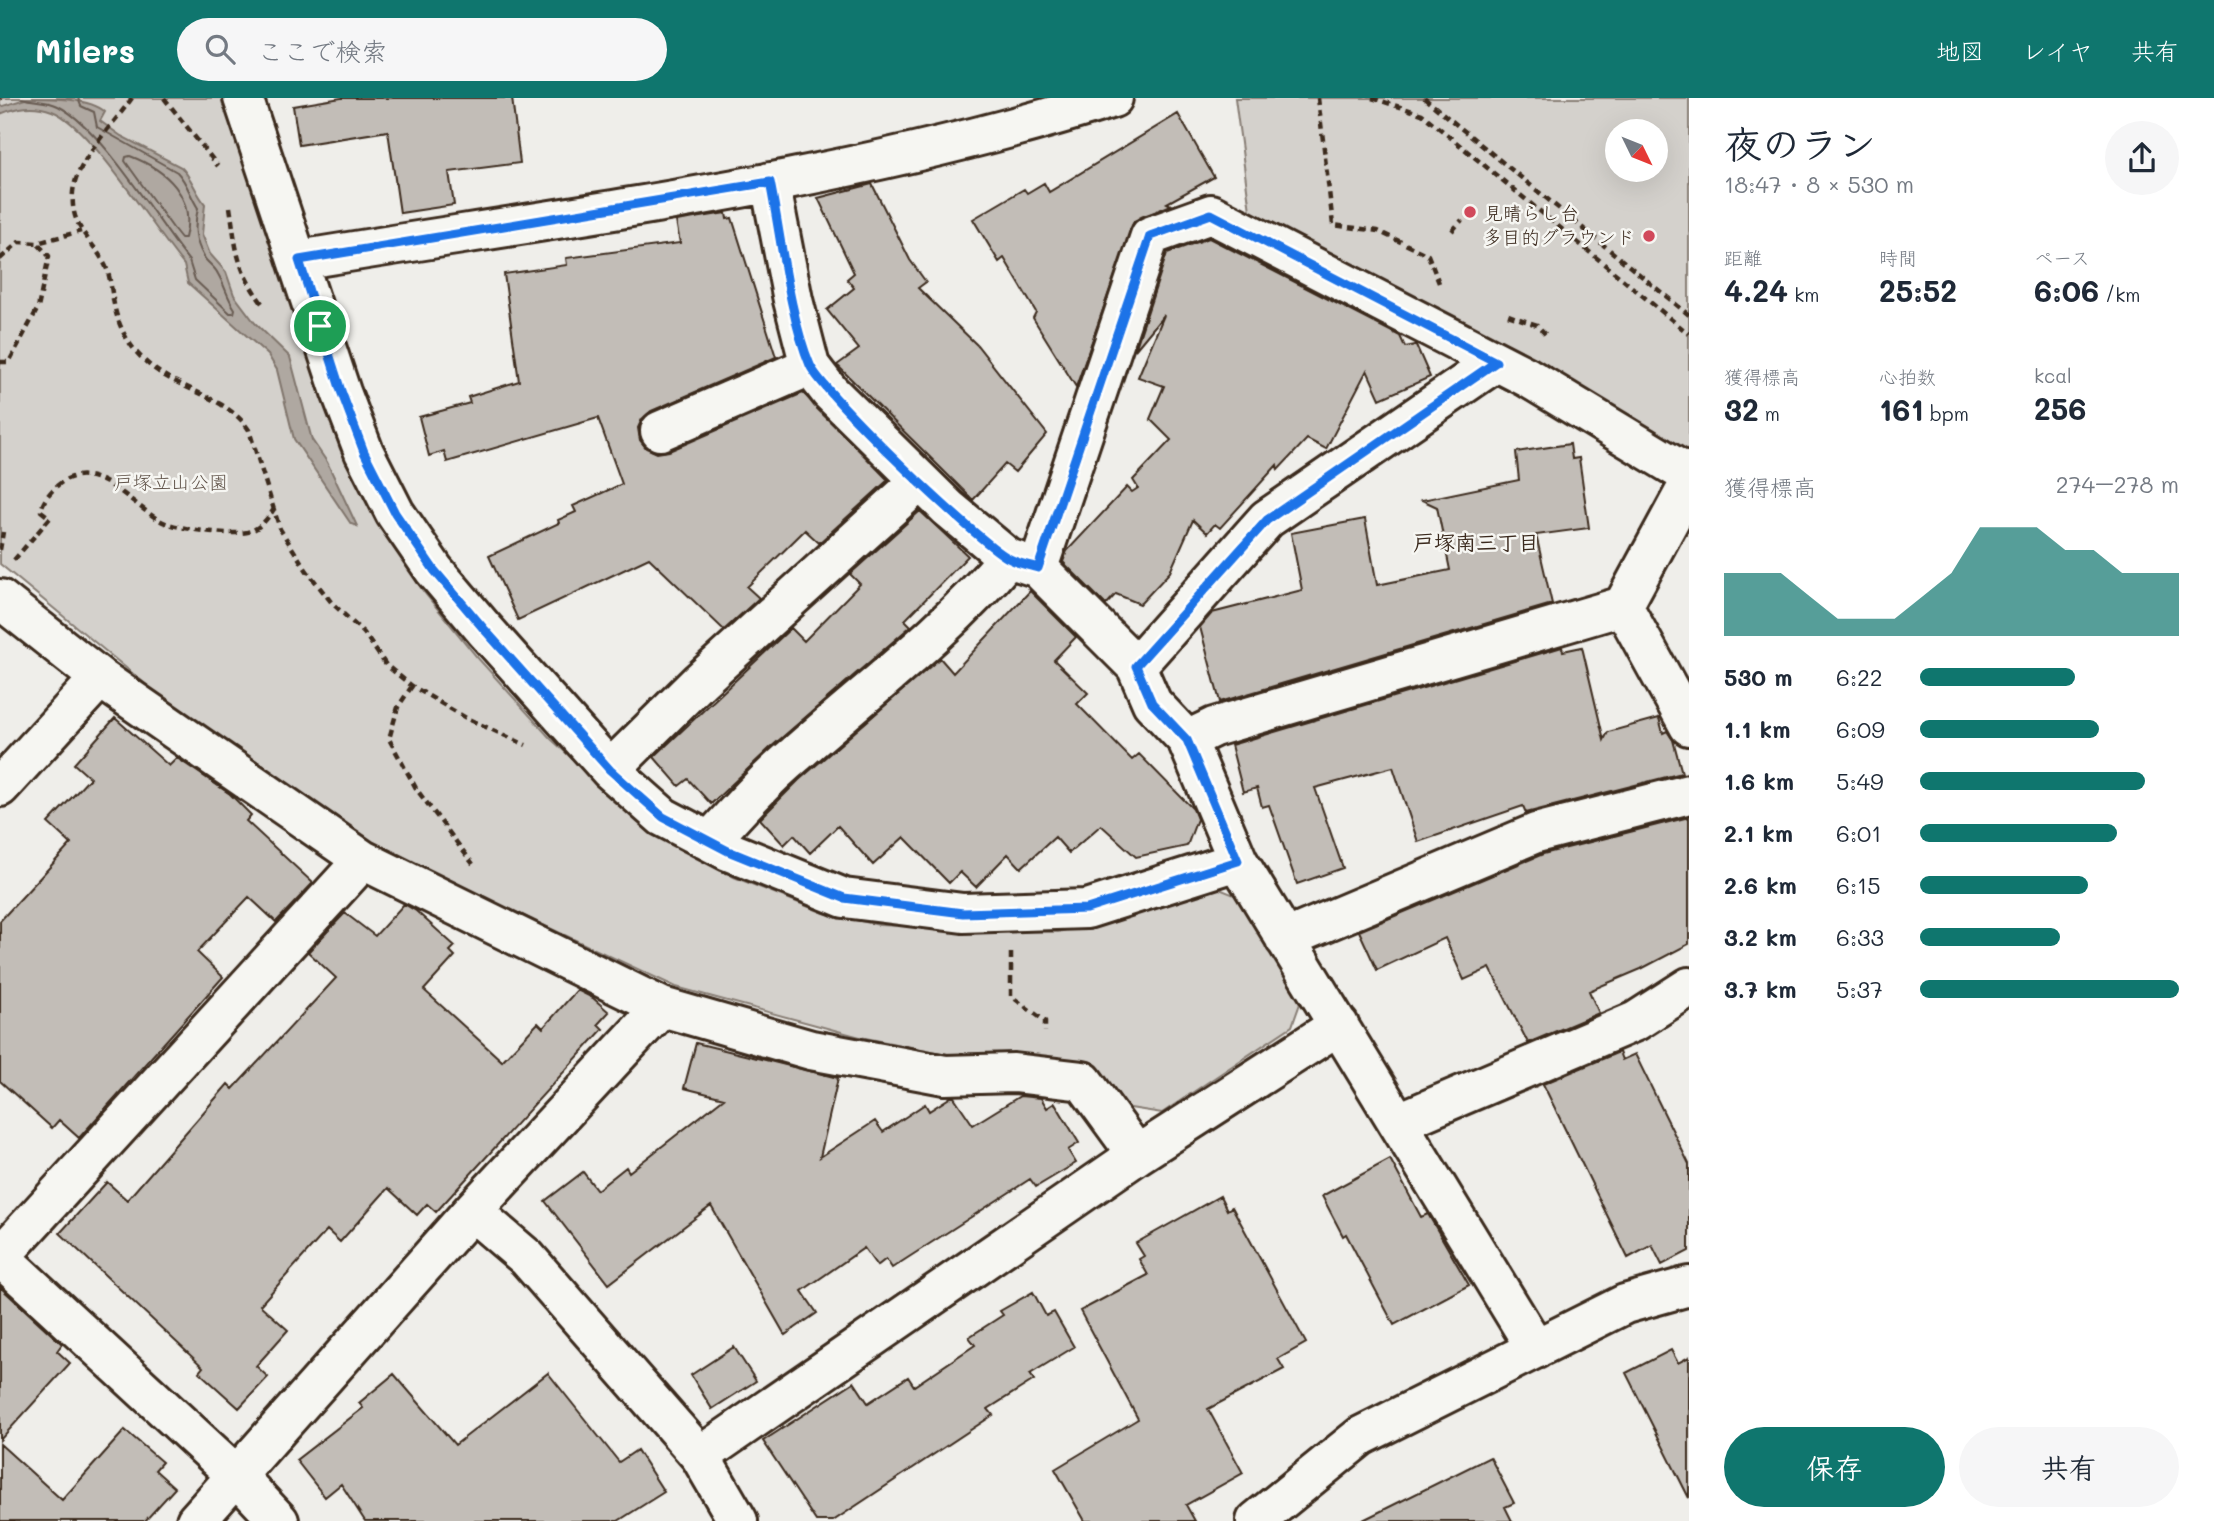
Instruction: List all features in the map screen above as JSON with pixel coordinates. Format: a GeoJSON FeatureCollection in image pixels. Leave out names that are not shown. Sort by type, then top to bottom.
{"type":"FeatureCollection","features":[{"type":"Feature","properties":{"kind":"street"},"geometry":{"type":"LineString","coordinates":[[243,98],[350,416],[395,513],[434,570],[467,610],[610,770],[663,817],[710,841],[844,898],[963,913],[1087,909],[1238,861]]}},
{"type":"Feature","properties":{"kind":"street"},"geometry":{"type":"LineString","coordinates":[[299,260],[770,182],[1014,130],[1113,98]]}},
{"type":"Feature","properties":{"kind":"street"},"geometry":{"type":"LineString","coordinates":[[770,182],[793,300],[810,366],[830,392],[920,481],[1023,563],[1136,666],[1152,703],[1187,740],[1238,861],[1536,1349]]}},
{"type":"Feature","properties":{"kind":"street"},"geometry":{"type":"LineString","coordinates":[[710,841],[793,756],[893,672],[981,590],[1023,563],[1150,236],[1211,214],[1496,362],[1689,475]]}},
{"type":"Feature","properties":{"kind":"street"},"geometry":{"type":"LineString","coordinates":[[1136,666],[1267,520],[1496,362]]}},
{"type":"Feature","properties":{"kind":"street"},"geometry":{"type":"LineString","coordinates":[[660,431],[810,366]]}},
{"type":"Feature","properties":{"kind":"street"},"geometry":{"type":"LineString","coordinates":[[610,770],[700,681],[920,481]]}},
{"type":"Feature","properties":{"kind":"street"},"geometry":{"type":"LineString","coordinates":[[1187,740],[1214,727],[1623,606],[1689,484]]}},
{"type":"Feature","properties":{"kind":"street"},"geometry":{"type":"LineString","coordinates":[[5,582],[100,678],[363,860],[662,1007],[811,1050],[945,1075],[1014,1073],[1083,1081],[1137,1155]]}},
{"type":"Feature","properties":{"kind":"street"},"geometry":{"type":"LineString","coordinates":[[1623,606],[1689,726]]}},
{"type":"Feature","properties":{"kind":"street"},"geometry":{"type":"LineString","coordinates":[[0,787],[100,678]]}},
{"type":"Feature","properties":{"kind":"street"},"geometry":{"type":"LineString","coordinates":[[1286,939],[1536,832],[1689,794]]}},
{"type":"Feature","properties":{"kind":"street"},"geometry":{"type":"LineString","coordinates":[[279,1521],[237,1476],[0,1257],[363,860]]}},
{"type":"Feature","properties":{"kind":"street"},"geometry":{"type":"LineString","coordinates":[[1399,1122],[1636,1021],[1689,987]]}},
{"type":"Feature","properties":{"kind":"street"},"geometry":{"type":"LineString","coordinates":[[196,1521],[472,1210],[662,1007]]}},
{"type":"Feature","properties":{"kind":"street"},"geometry":{"type":"LineString","coordinates":[[700,1456],[1137,1155],[1339,1026]]}},
{"type":"Feature","properties":{"kind":"street"},"geometry":{"type":"LineString","coordinates":[[472,1210],[527,1258],[700,1456],[738,1521]]}},
{"type":"Feature","properties":{"kind":"street"},"geometry":{"type":"LineString","coordinates":[[1256,1521],[1361,1436],[1625,1304],[1689,1286]]}},
{"type":"Feature","properties":{"kind":"path"},"geometry":{"type":"LineString","coordinates":[[132,98],[80,169],[73,191],[74,211],[81,231],[104,263],[116,317],[125,338],[157,371],[229,409],[243,420],[249,430],[250,442],[280,530],[307,571],[332,603],[364,633],[386,666],[412,686],[466,718],[529,747]]}},
{"type":"Feature","properties":{"kind":"path"},"geometry":{"type":"LineString","coordinates":[[1318,98],[1332,217]]}},
{"type":"Feature","properties":{"kind":"path"},"geometry":{"type":"LineString","coordinates":[[1372,98],[1422,114],[1689,334]]}},
{"type":"Feature","properties":{"kind":"path"},"geometry":{"type":"LineString","coordinates":[[1424,98],[1689,315]]}},
{"type":"Feature","properties":{"kind":"path"},"geometry":{"type":"LineString","coordinates":[[1452,231],[1462,220]]}},
{"type":"Feature","properties":{"kind":"path"},"geometry":{"type":"LineString","coordinates":[[0,259],[19,242],[37,243],[81,231]]}},
{"type":"Feature","properties":{"kind":"path"},"geometry":{"type":"LineString","coordinates":[[0,362],[9,362],[38,308],[49,256],[37,243]]}},
{"type":"Feature","properties":{"kind":"path"},"geometry":{"type":"LineString","coordinates":[[5,582],[50,518],[41,511],[42,503],[58,485],[74,476],[88,476],[108,483],[161,521],[178,527],[250,532],[265,522],[274,509]]}},
{"type":"Feature","properties":{"kind":"path"},"geometry":{"type":"LineString","coordinates":[[0,550],[3,532]]}},
{"type":"Feature","properties":{"kind":"path"},"geometry":{"type":"LineString","coordinates":[[412,686],[398,707],[389,739],[431,810],[481,875]]}},
{"type":"Feature","properties":{"kind":"path"},"geometry":{"type":"LineString","coordinates":[[1011,953],[1011,996],[1045,1021],[1045,1029]]}},
{"type":"Feature","properties":{"kind":"green space","name":"戸塚立山公園"},"geometry":{"type":"Polygon","coordinates":[[[0,98],[224,98],[340,449],[374,516],[423,591],[476,656],[550,738],[620,803],[734,877],[824,913],[879,925],[1058,932],[1120,917],[1212,886],[1247,900],[1303,995],[1292,1026],[1162,1113],[1124,1107],[1089,1062],[1019,1054],[952,1055],[860,1037],[676,987],[352,836],[177,710],[0,564],[0,98]]]}},
{"type":"Feature","properties":{"kind":"green space"},"geometry":{"type":"Polygon","coordinates":[[[1235,98],[1689,98],[1689,454],[1250,211],[1235,98]]]}},
{"type":"Feature","properties":{"kind":"water"},"geometry":{"type":"Polygon","coordinates":[[[28,98],[69,100],[99,107],[105,112],[100,121],[121,136],[185,171],[205,204],[202,234],[210,254],[226,272],[234,295],[255,323],[290,357],[312,440],[327,462],[357,526],[351,524],[294,439],[277,370],[268,355],[188,283],[184,265],[85,136],[52,111],[32,107],[0,114],[0,107],[28,98]]]}},
{"type":"Feature","properties":{"kind":"building"},"geometry":{"type":"Polygon","coordinates":[[[341,98],[512,98],[520,163],[449,172],[454,205],[400,213],[388,131],[299,145],[293,106],[341,98]]]}},
{"type":"Feature","properties":{"kind":"building"},"geometry":{"type":"Polygon","coordinates":[[[1178,114],[1214,177],[1167,203],[1171,205],[1134,221],[1076,387],[1033,318],[1036,312],[1004,258],[999,262],[973,219],[1024,189],[1027,193],[1044,183],[1049,192],[1178,114]]]}},
{"type":"Feature","properties":{"kind":"building"},"geometry":{"type":"Polygon","coordinates":[[[872,184],[910,260],[926,282],[918,288],[977,345],[1047,434],[1015,472],[1005,464],[973,500],[837,365],[859,349],[827,310],[854,288],[847,279],[854,273],[818,198],[872,184]]]}},
{"type":"Feature","properties":{"kind":"building"},"geometry":{"type":"Polygon","coordinates":[[[726,213],[727,219],[732,218],[776,357],[651,411],[642,419],[638,428],[640,440],[646,448],[657,453],[669,451],[803,393],[888,480],[819,543],[805,530],[747,587],[759,598],[724,630],[649,558],[518,620],[489,556],[559,523],[558,520],[576,512],[573,506],[622,484],[598,418],[447,462],[444,451],[429,456],[419,417],[470,403],[468,397],[519,381],[504,274],[567,265],[566,258],[680,243],[676,221],[726,213]]]}},
{"type":"Feature","properties":{"kind":"building"},"geometry":{"type":"Polygon","coordinates":[[[1209,238],[1400,336],[1405,347],[1416,345],[1430,377],[1380,399],[1367,370],[1326,449],[1307,439],[1278,470],[1277,465],[1220,528],[1215,524],[1207,533],[1193,520],[1170,572],[1140,604],[1116,594],[1106,605],[1063,562],[1067,551],[1127,487],[1132,492],[1138,488],[1133,480],[1171,440],[1150,419],[1164,386],[1138,377],[1164,315],[1135,350],[1167,253],[1209,238]]]}},
{"type":"Feature","properties":{"kind":"building"},"geometry":{"type":"Polygon","coordinates":[[[1570,444],[1572,459],[1579,458],[1589,528],[1536,535],[1552,604],[1220,702],[1200,627],[1212,613],[1302,590],[1291,533],[1365,519],[1377,585],[1450,570],[1437,507],[1422,500],[1519,480],[1516,452],[1570,444]]]}},
{"type":"Feature","properties":{"kind":"building"},"geometry":{"type":"Polygon","coordinates":[[[920,511],[968,556],[905,620],[911,626],[770,748],[711,804],[688,779],[679,786],[654,757],[791,628],[804,641],[860,584],[850,574],[920,511]]]}},
{"type":"Feature","properties":{"kind":"building"},"geometry":{"type":"Polygon","coordinates":[[[1030,591],[1076,637],[1054,660],[1088,693],[1077,704],[1132,760],[1139,754],[1193,809],[1197,819],[1187,846],[1136,857],[1101,825],[1069,853],[1055,837],[1021,868],[1008,854],[976,887],[960,872],[949,883],[904,837],[873,865],[838,826],[810,853],[794,835],[784,845],[760,819],[799,780],[940,658],[953,673],[1030,591]]]}},
{"type":"Feature","properties":{"kind":"building"},"geometry":{"type":"Polygon","coordinates":[[[1562,647],[1563,651],[1582,647],[1604,740],[1608,732],[1659,718],[1663,733],[1667,731],[1673,740],[1682,773],[1526,813],[1523,806],[1418,842],[1393,767],[1315,788],[1343,868],[1297,884],[1269,805],[1262,807],[1257,788],[1243,792],[1231,745],[1562,647]]]}},
{"type":"Feature","properties":{"kind":"building"},"geometry":{"type":"Polygon","coordinates":[[[115,718],[169,766],[177,758],[230,794],[251,815],[246,821],[313,883],[276,922],[249,897],[197,952],[223,977],[79,1138],[59,1120],[52,1128],[0,1081],[0,921],[71,844],[48,823],[90,778],[74,764],[115,718]]]}},
{"type":"Feature","properties":{"kind":"building"},"geometry":{"type":"Polygon","coordinates":[[[1689,817],[1689,944],[1641,969],[1589,991],[1599,1013],[1528,1043],[1490,968],[1464,980],[1445,938],[1377,970],[1359,931],[1543,854],[1689,817]]]}},
{"type":"Feature","properties":{"kind":"building"},"geometry":{"type":"Polygon","coordinates":[[[404,904],[416,911],[455,946],[450,951],[455,956],[424,990],[502,1061],[538,1023],[543,1028],[577,990],[593,998],[609,1012],[598,1024],[603,1029],[436,1212],[427,1204],[417,1215],[388,1188],[340,1242],[327,1230],[260,1305],[288,1330],[256,1366],[268,1377],[239,1408],[199,1372],[203,1367],[60,1233],[107,1182],[127,1200],[228,1084],[233,1089],[336,978],[308,952],[345,913],[375,936],[404,904]]]}},
{"type":"Feature","properties":{"kind":"building"},"geometry":{"type":"Polygon","coordinates":[[[696,1043],[838,1078],[820,1157],[875,1121],[883,1132],[925,1104],[929,1111],[954,1097],[973,1125],[1020,1096],[1041,1098],[1047,1108],[1055,1103],[1079,1143],[1068,1150],[1076,1163],[1036,1187],[1030,1179],[892,1268],[886,1259],[877,1266],[864,1248],[802,1291],[817,1313],[785,1335],[711,1206],[609,1284],[545,1201],[583,1172],[597,1190],[626,1167],[629,1172],[724,1098],[684,1088],[696,1043]]]}},
{"type":"Feature","properties":{"kind":"building"},"geometry":{"type":"Polygon","coordinates":[[[1619,1052],[1622,1060],[1635,1054],[1689,1164],[1689,1251],[1662,1265],[1652,1245],[1628,1258],[1543,1084],[1619,1052]]]}},
{"type":"Feature","properties":{"kind":"building"},"geometry":{"type":"Polygon","coordinates":[[[1390,1159],[1421,1217],[1428,1214],[1469,1285],[1394,1325],[1346,1234],[1343,1236],[1322,1196],[1390,1159]]]}},
{"type":"Feature","properties":{"kind":"building"},"geometry":{"type":"Polygon","coordinates":[[[1220,1196],[1227,1210],[1232,1207],[1306,1343],[1278,1359],[1284,1369],[1208,1409],[1243,1473],[1186,1505],[1195,1521],[1085,1521],[1055,1469],[1138,1419],[1080,1311],[1148,1275],[1139,1259],[1144,1256],[1136,1243],[1220,1196]]]}},
{"type":"Feature","properties":{"kind":"building"},"geometry":{"type":"Polygon","coordinates":[[[0,1287],[62,1344],[57,1351],[70,1363],[0,1440],[0,1287]]]}},
{"type":"Feature","properties":{"kind":"building"},"geometry":{"type":"Polygon","coordinates":[[[1033,1292],[1046,1316],[1054,1312],[1074,1347],[1030,1374],[1034,1380],[988,1409],[993,1415],[833,1521],[816,1521],[763,1441],[854,1382],[868,1403],[908,1377],[914,1386],[975,1345],[969,1337],[1003,1315],[1000,1311],[1033,1292]]]}},
{"type":"Feature","properties":{"kind":"building"},"geometry":{"type":"Polygon","coordinates":[[[734,1347],[756,1381],[712,1409],[691,1375],[734,1347]]]}},
{"type":"Feature","properties":{"kind":"building"},"geometry":{"type":"Polygon","coordinates":[[[1671,1350],[1678,1363],[1689,1357],[1689,1498],[1626,1373],[1671,1350]]]}},
{"type":"Feature","properties":{"kind":"building"},"geometry":{"type":"Polygon","coordinates":[[[548,1373],[619,1462],[637,1450],[664,1492],[618,1521],[365,1521],[341,1484],[325,1497],[296,1460],[363,1408],[359,1403],[394,1374],[455,1445],[548,1373]]]}},
{"type":"Feature","properties":{"kind":"building"},"geometry":{"type":"Polygon","coordinates":[[[125,1430],[162,1462],[155,1470],[175,1488],[145,1521],[0,1521],[0,1444],[62,1500],[125,1430]]]}},
{"type":"Feature","properties":{"kind":"building"},"geometry":{"type":"Polygon","coordinates":[[[1490,1457],[1514,1503],[1505,1507],[1512,1521],[1361,1521],[1490,1457]]]}},
{"type":"Feature","properties":{"kind":"place","name":"見晴らし台"},"geometry":{"type":"Point","coordinates":[1470,212]}},
{"type":"Feature","properties":{"kind":"place","name":"多目的グラウンド"},"geometry":{"type":"Point","coordinates":[1649,236]}},
{"type":"Feature","properties":{"kind":"district","name":"戸塚南三丁目"},"geometry":{"type":"Point","coordinates":[1476,541]}},
{"type":"Feature","properties":{"kind":"route"},"geometry":{"type":"LineString","coordinates":[[770,182],[793,300],[810,366],[830,392],[948,508],[1008,558],[1038,568],[1150,236],[1211,214],[1496,362],[1267,520],[1136,666],[1152,703],[1187,740],[1238,861],[1087,909],[963,913],[844,898],[728,851],[663,817],[610,770],[434,570],[395,513],[364,452],[320,326],[299,260],[770,182]]}}]}
